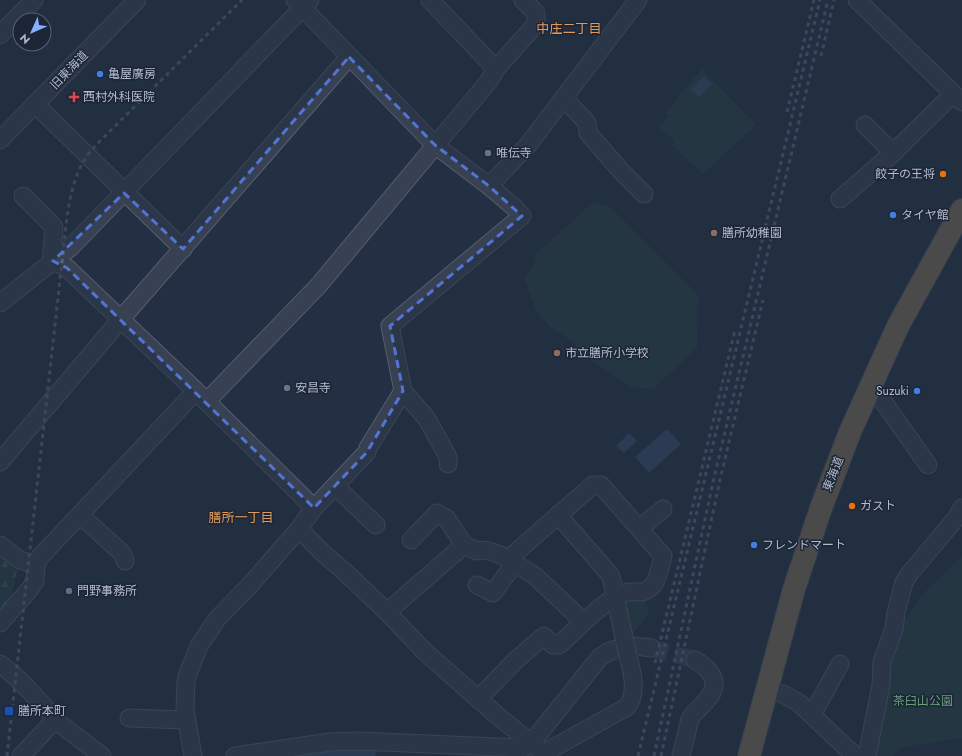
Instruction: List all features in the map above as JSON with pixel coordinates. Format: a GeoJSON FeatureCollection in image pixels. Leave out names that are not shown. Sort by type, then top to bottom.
{"type":"FeatureCollection","features":[{"type":"Feature","properties":{"kind":"highway","name":"東海道"},"geometry":{"type":"LineString","coordinates":[[749,756],[794,590],[809,542],[850,432],[867,392],[913,297],[962,210]]}},
{"type":"Feature","properties":{"kind":"street"},"geometry":{"type":"LineString","coordinates":[[0,35],[34,0]]}},
{"type":"Feature","properties":{"kind":"street","name":"旧東海道"},"geometry":{"type":"LineString","coordinates":[[0,140],[137,0]]}},
{"type":"Feature","properties":{"kind":"street"},"geometry":{"type":"LineString","coordinates":[[430,0],[496,69]]}},
{"type":"Feature","properties":{"kind":"street"},"geometry":{"type":"LineString","coordinates":[[0,623],[30,589],[35,581],[36,565],[40,557],[80,515],[201,396],[319,285],[489,81],[496,69],[536,24],[536,13],[523,0]]}},
{"type":"Feature","properties":{"kind":"street"},"geometry":{"type":"LineString","coordinates":[[489,186],[528,145],[638,0]]}},
{"type":"Feature","properties":{"kind":"street"},"geometry":{"type":"LineString","coordinates":[[840,199],[958,98],[857,0]]}},
{"type":"Feature","properties":{"kind":"street"},"geometry":{"type":"LineString","coordinates":[[0,303],[71,247],[302,3],[349,57],[435,145],[489,186],[515,208],[522,216],[390,326],[403,391],[427,419],[448,457],[448,464]]}},
{"type":"Feature","properties":{"kind":"street"},"geometry":{"type":"LineString","coordinates":[[0,462],[121,319],[349,57]]}},
{"type":"Feature","properties":{"kind":"street"},"geometry":{"type":"LineString","coordinates":[[564,98],[587,123],[588,133],[621,171],[644,194]]}},
{"type":"Feature","properties":{"kind":"street"},"geometry":{"type":"LineString","coordinates":[[35,104],[183,249]]}},
{"type":"Feature","properties":{"kind":"street"},"geometry":{"type":"LineString","coordinates":[[865,125],[893,153]]}},
{"type":"Feature","properties":{"kind":"street"},"geometry":{"type":"LineString","coordinates":[[22,196],[54,227],[52,262]]}},
{"type":"Feature","properties":{"kind":"street"},"geometry":{"type":"LineString","coordinates":[[52,262],[67,268],[201,396],[314,508]]}},
{"type":"Feature","properties":{"kind":"street"},"geometry":{"type":"LineString","coordinates":[[192,756],[185,709],[186,682],[199,646],[217,619],[251,584],[299,528],[314,508],[367,452],[403,391]]}},
{"type":"Feature","properties":{"kind":"street"},"geometry":{"type":"LineString","coordinates":[[867,392],[880,398],[928,465]]}},
{"type":"Feature","properties":{"kind":"street"},"geometry":{"type":"LineString","coordinates":[[477,586],[493,593],[512,561],[558,515],[593,485],[601,485],[663,556],[655,584],[643,592],[625,592],[615,598],[584,622],[559,645],[553,645],[544,636],[517,660],[478,699]]}},
{"type":"Feature","properties":{"kind":"street"},"geometry":{"type":"LineString","coordinates":[[335,486],[376,525]]}},
{"type":"Feature","properties":{"kind":"street"},"geometry":{"type":"LineString","coordinates":[[868,756],[881,685],[882,662],[894,629],[896,613],[904,582],[962,508]]}},
{"type":"Feature","properties":{"kind":"street"},"geometry":{"type":"LineString","coordinates":[[640,528],[663,509]]}},
{"type":"Feature","properties":{"kind":"street"},"geometry":{"type":"LineString","coordinates":[[411,540],[437,513],[447,518],[464,545],[477,551],[480,550],[500,554],[512,561],[535,576],[584,622]]}},
{"type":"Feature","properties":{"kind":"street"},"geometry":{"type":"LineString","coordinates":[[80,515],[122,553],[125,561]]}},
{"type":"Feature","properties":{"kind":"street"},"geometry":{"type":"LineString","coordinates":[[236,756],[330,742],[358,741],[523,748],[540,751],[627,707],[630,703],[634,683],[611,576],[558,515]]}},
{"type":"Feature","properties":{"kind":"street"},"geometry":{"type":"LineString","coordinates":[[299,528],[325,555],[387,612],[424,651],[540,751]]}},
{"type":"Feature","properties":{"kind":"street"},"geometry":{"type":"LineString","coordinates":[[0,545],[20,560],[36,565]]}},
{"type":"Feature","properties":{"kind":"street"},"geometry":{"type":"LineString","coordinates":[[387,612],[464,545]]}},
{"type":"Feature","properties":{"kind":"street"},"geometry":{"type":"LineString","coordinates":[[540,751],[600,657],[609,651],[619,648],[636,646],[651,648]]}},
{"type":"Feature","properties":{"kind":"street"},"geometry":{"type":"LineString","coordinates":[[681,756],[690,718],[711,695],[714,688],[714,679],[710,671],[704,665],[695,660]]}},
{"type":"Feature","properties":{"kind":"street"},"geometry":{"type":"LineString","coordinates":[[0,664],[22,681],[26,688],[55,720],[102,756]]}},
{"type":"Feature","properties":{"kind":"street"},"geometry":{"type":"LineString","coordinates":[[812,715],[840,664]]}},
{"type":"Feature","properties":{"kind":"street"},"geometry":{"type":"LineString","coordinates":[[767,688],[793,698],[855,756]]}},
{"type":"Feature","properties":{"kind":"street"},"geometry":{"type":"LineString","coordinates":[[129,718],[186,720]]}},
{"type":"Feature","properties":{"kind":"street"},"geometry":{"type":"LineString","coordinates":[[21,756],[55,720]]}},
{"type":"Feature","properties":{"kind":"highlighted area"},"geometry":{"type":"Polygon","coordinates":[[[349,57],[435,145],[489,186],[522,216],[390,326],[403,391],[367,452],[314,508],[67,268],[53,261],[124,193],[183,249],[349,57]]]}},
{"type":"Feature","properties":{"kind":"green space"},"geometry":{"type":"Polygon","coordinates":[[[702,69],[756,125],[703,174],[672,145],[675,141],[659,128],[669,116],[665,113],[702,69]]]}},
{"type":"Feature","properties":{"kind":"green space"},"geometry":{"type":"Polygon","coordinates":[[[592,203],[610,207],[698,295],[697,348],[653,389],[631,387],[574,349],[576,344],[549,326],[536,310],[524,278],[534,264],[535,255],[592,203]]]}},
{"type":"Feature","properties":{"kind":"green space"},"geometry":{"type":"Polygon","coordinates":[[[0,552],[18,565],[10,604],[0,615],[1,578],[0,552]]]}},
{"type":"Feature","properties":{"kind":"green space","name":"茶臼山公園"},"geometry":{"type":"Polygon","coordinates":[[[962,556],[962,738],[914,745],[900,749],[892,756],[874,756],[883,698],[897,630],[926,591],[962,556]]]}},
{"type":"Feature","properties":{"kind":"green space"},"geometry":{"type":"Polygon","coordinates":[[[626,597],[643,598],[647,603],[648,608],[646,617],[632,634],[622,602],[626,597]]]}},
{"type":"Feature","properties":{"kind":"water"},"geometry":{"type":"Polygon","coordinates":[[[704,76],[712,84],[699,97],[691,89],[704,76]]]}},
{"type":"Feature","properties":{"kind":"water"},"geometry":{"type":"Polygon","coordinates":[[[667,429],[681,444],[649,473],[635,457],[667,429]]]}},
{"type":"Feature","properties":{"kind":"water"},"geometry":{"type":"Polygon","coordinates":[[[629,433],[637,441],[624,453],[616,446],[629,433]]]}},
{"type":"Feature","properties":{"kind":"waterway"},"geometry":{"type":"LineString","coordinates":[[299,754],[352,749],[367,750]]}},
{"type":"Feature","properties":{"kind":"tunnel"},"geometry":{"type":"LineString","coordinates":[[651,648],[695,660]]}},
{"type":"Feature","properties":{"kind":"railway"},"geometry":{"type":"LineString","coordinates":[[7,756],[66,228],[72,190],[81,167],[90,152],[242,0]]}},
{"type":"Feature","properties":{"kind":"railway"},"geometry":{"type":"LineString","coordinates":[[787,112],[814,0]]}},
{"type":"Feature","properties":{"kind":"railway"},"geometry":{"type":"LineString","coordinates":[[638,756],[820,0]]}},
{"type":"Feature","properties":{"kind":"railway"},"geometry":{"type":"LineString","coordinates":[[654,756],[713,482],[828,0]]}},
{"type":"Feature","properties":{"kind":"railway"},"geometry":{"type":"LineString","coordinates":[[821,56],[834,0]]}},
{"type":"Feature","properties":{"kind":"railway"},"geometry":{"type":"LineString","coordinates":[[661,756],[719,484],[763,300]]}},
{"type":"Feature","properties":{"kind":"railway"},"geometry":{"type":"LineString","coordinates":[[655,663],[735,330]]}},
{"type":"Feature","properties":{"kind":"place","name":"亀屋廣房"},"geometry":{"type":"Point","coordinates":[100,74]}},
{"type":"Feature","properties":{"kind":"place","name":"西村外科医院"},"geometry":{"type":"Point","coordinates":[74,97]}},
{"type":"Feature","properties":{"kind":"place","name":"唯伝寺"},"geometry":{"type":"Point","coordinates":[488,153]}},
{"type":"Feature","properties":{"kind":"place","name":"餃子の王将"},"geometry":{"type":"Point","coordinates":[943,174]}},
{"type":"Feature","properties":{"kind":"place","name":"タイヤ館"},"geometry":{"type":"Point","coordinates":[893,215]}},
{"type":"Feature","properties":{"kind":"place","name":"膳所幼稚園"},"geometry":{"type":"Point","coordinates":[714,233]}},
{"type":"Feature","properties":{"kind":"place","name":"市立膳所小学校"},"geometry":{"type":"Point","coordinates":[557,353]}},
{"type":"Feature","properties":{"kind":"place","name":"安昌寺"},"geometry":{"type":"Point","coordinates":[287,388]}},
{"type":"Feature","properties":{"kind":"place","name":"Suzuki"},"geometry":{"type":"Point","coordinates":[917,391]}},
{"type":"Feature","properties":{"kind":"place","name":"ガスト"},"geometry":{"type":"Point","coordinates":[852,506]}},
{"type":"Feature","properties":{"kind":"place","name":"フレンドマート"},"geometry":{"type":"Point","coordinates":[754,545]}},
{"type":"Feature","properties":{"kind":"place","name":"門野事務所"},"geometry":{"type":"Point","coordinates":[69,591]}},
{"type":"Feature","properties":{"kind":"place","name":"膳所本町"},"geometry":{"type":"Point","coordinates":[9,711]}},
{"type":"Feature","properties":{"kind":"district","name":"中庄二丁目"},"geometry":{"type":"Point","coordinates":[569,28]}},
{"type":"Feature","properties":{"kind":"district","name":"膳所一丁目"},"geometry":{"type":"Point","coordinates":[241,517]}}]}
